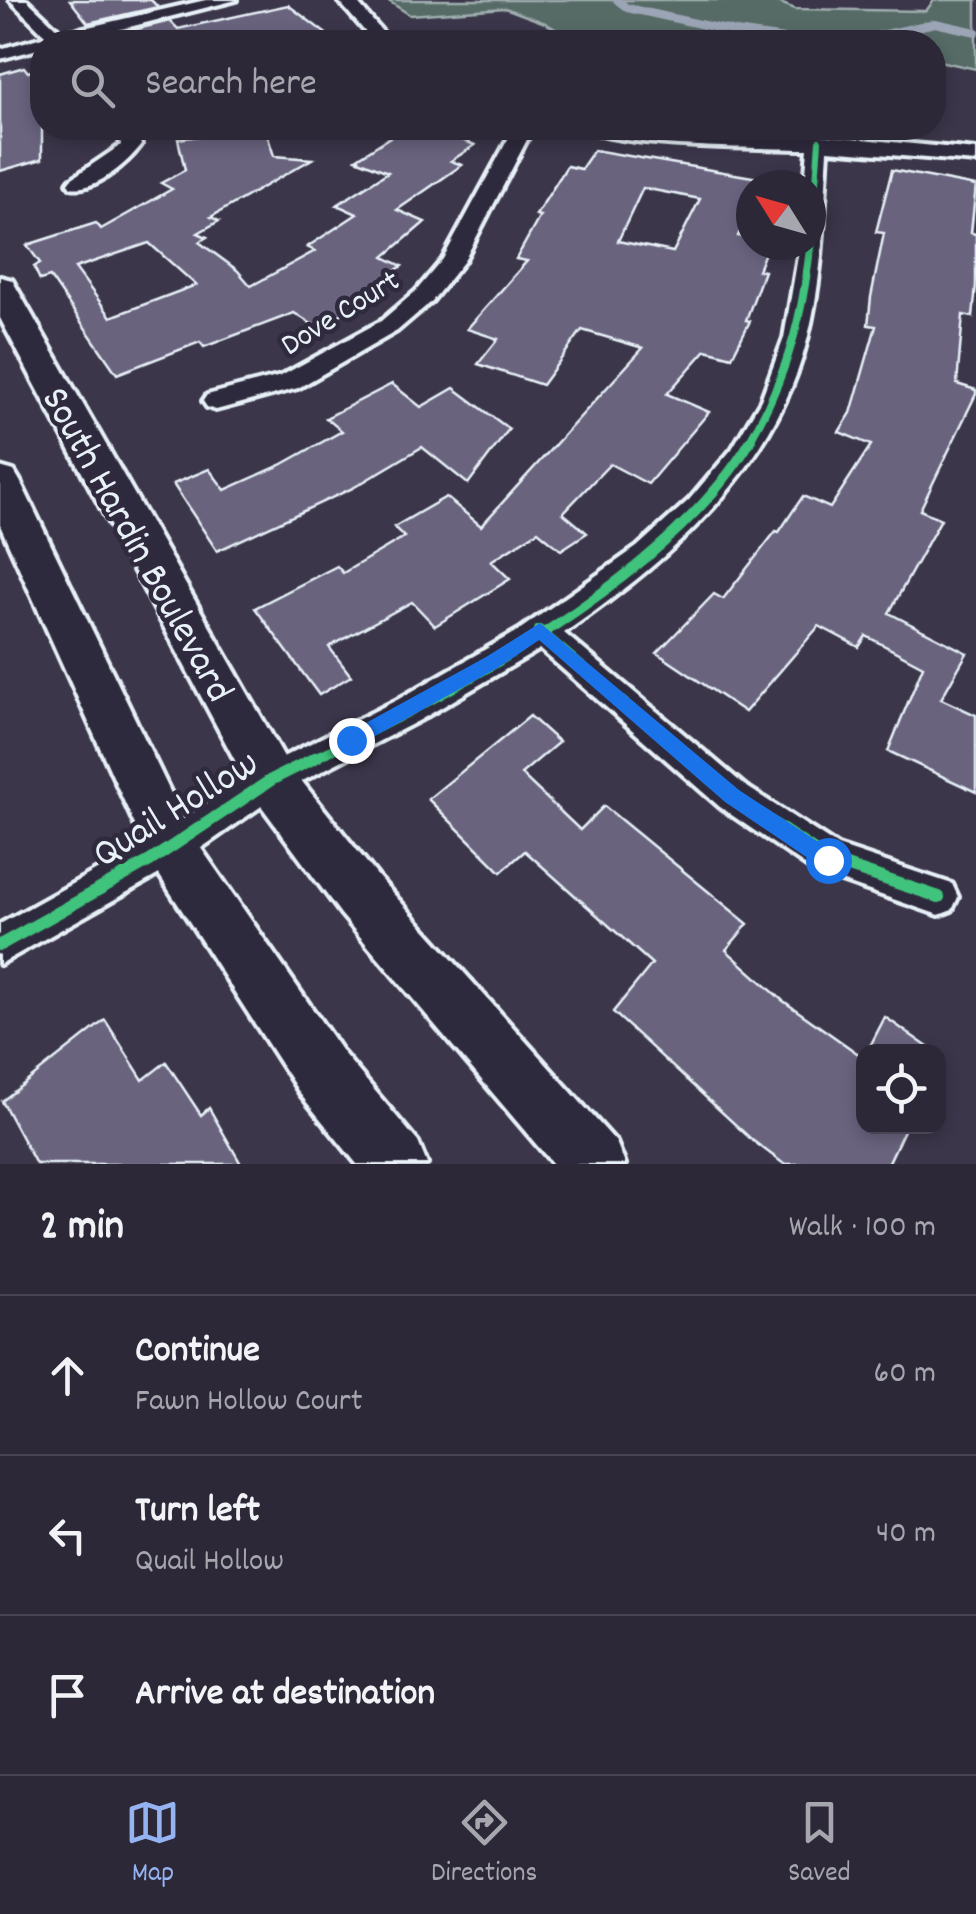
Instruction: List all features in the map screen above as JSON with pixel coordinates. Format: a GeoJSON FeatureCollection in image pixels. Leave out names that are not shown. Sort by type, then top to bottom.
{"type":"FeatureCollection","features":[{"type":"Feature","properties":{"kind":"main road","name":"South Hardin Boulevard"},"geometry":{"type":"LineString","coordinates":[[0,286],[272,780],[360,896],[594,1164]]}},
{"type":"Feature","properties":{"kind":"main road"},"geometry":{"type":"LineString","coordinates":[[0,481],[171,848],[322,1074],[396,1164]]}},
{"type":"Feature","properties":{"kind":"street"},"geometry":{"type":"LineString","coordinates":[[18,0],[42,30]]}},
{"type":"Feature","properties":{"kind":"street"},"geometry":{"type":"LineString","coordinates":[[102,30],[228,0]]}},
{"type":"Feature","properties":{"kind":"street"},"geometry":{"type":"LineString","coordinates":[[346,0],[372,30]]}},
{"type":"Feature","properties":{"kind":"street"},"geometry":{"type":"LineString","coordinates":[[0,54],[30,47]]}},
{"type":"Feature","properties":{"kind":"street"},"geometry":{"type":"LineString","coordinates":[[78,183],[122,155],[129,140]]}},
{"type":"Feature","properties":{"kind":"street","name":"Dove Court"},"geometry":{"type":"LineString","coordinates":[[216,401],[289,382],[389,326],[424,296],[453,261],[516,140]]}},
{"type":"Feature","properties":{"kind":"street"},"geometry":{"type":"LineString","coordinates":[[754,140],[819,141],[976,156]]}},
{"type":"Feature","properties":{"kind":"street","name":"Quail Hollow"},"geometry":{"type":"LineString","coordinates":[[0,945],[171,848],[272,780],[492,662],[611,582],[690,518],[721,486],[745,451],[774,400],[790,356],[809,274],[819,141]]}},
{"type":"Feature","properties":{"kind":"street"},"geometry":{"type":"LineString","coordinates":[[540,630],[732,796],[796,839],[828,860],[939,897]]}},
{"type":"Feature","properties":{"kind":"green space"},"geometry":{"type":"Polygon","coordinates":[[[387,0],[773,0],[795,9],[926,11],[934,0],[976,0],[976,69],[946,63],[946,30],[557,30],[505,8],[410,15],[387,0]]]}},
{"type":"Feature","properties":{"kind":"building"},"geometry":{"type":"Polygon","coordinates":[[[70,0],[151,0],[158,7],[88,23],[70,0]]]}},
{"type":"Feature","properties":{"kind":"building"},"geometry":{"type":"Polygon","coordinates":[[[288,5],[321,30],[133,30],[170,21],[178,29],[288,5]]]}},
{"type":"Feature","properties":{"kind":"building"},"geometry":{"type":"Polygon","coordinates":[[[24,67],[30,71],[30,140],[42,140],[42,159],[0,171],[0,74],[24,67]]]}},
{"type":"Feature","properties":{"kind":"building"},"geometry":{"type":"Polygon","coordinates":[[[178,140],[269,140],[274,156],[312,159],[211,217],[219,221],[198,233],[207,237],[199,242],[237,270],[251,286],[315,251],[307,247],[357,214],[337,205],[388,172],[356,159],[385,140],[462,140],[475,145],[451,161],[462,165],[397,210],[425,222],[384,257],[402,266],[366,291],[373,295],[318,328],[294,313],[204,347],[200,342],[117,374],[50,277],[40,280],[34,267],[40,263],[27,245],[96,223],[101,229],[172,189],[161,183],[185,170],[178,140]],[[149,243],[75,268],[111,317],[196,285],[149,243]]]}},
{"type":"Feature","properties":{"kind":"building"},"geometry":{"type":"Polygon","coordinates":[[[594,150],[736,174],[736,260],[762,260],[758,270],[764,271],[746,320],[750,321],[732,357],[706,350],[667,394],[709,412],[648,484],[610,464],[563,513],[587,533],[561,550],[538,531],[491,561],[510,579],[435,626],[412,602],[329,647],[351,676],[319,695],[255,608],[337,566],[343,573],[404,537],[394,527],[446,497],[481,526],[643,348],[582,330],[542,385],[478,364],[498,339],[467,329],[527,261],[516,259],[540,216],[536,215],[567,166],[581,169],[594,150]],[[643,188],[618,241],[673,252],[700,199],[643,188]]]}},
{"type":"Feature","properties":{"kind":"building"},"geometry":{"type":"Polygon","coordinates":[[[892,170],[976,186],[971,233],[976,234],[973,317],[963,315],[957,384],[976,390],[976,394],[920,510],[941,519],[889,613],[967,653],[941,699],[976,715],[976,792],[888,751],[923,666],[866,636],[859,647],[819,626],[745,712],[657,653],[714,594],[723,599],[779,532],[803,496],[830,508],[871,445],[839,432],[851,413],[876,326],[868,325],[884,233],[876,232],[892,170]]]}},
{"type":"Feature","properties":{"kind":"building"},"geometry":{"type":"Polygon","coordinates":[[[392,384],[421,407],[454,388],[509,429],[468,484],[422,447],[353,488],[217,551],[173,484],[209,469],[225,490],[281,465],[342,431],[326,418],[392,384]]]}},
{"type":"Feature","properties":{"kind":"building"},"geometry":{"type":"Polygon","coordinates":[[[530,716],[559,742],[521,774],[580,830],[604,806],[748,924],[726,950],[782,1000],[856,1052],[856,1134],[902,1134],[888,1164],[784,1164],[752,1140],[613,1012],[652,964],[525,851],[501,872],[428,799],[530,716]]]}},
{"type":"Feature","properties":{"kind":"building"},"geometry":{"type":"Polygon","coordinates":[[[885,1017],[924,1044],[871,1044],[885,1017]]]}},
{"type":"Feature","properties":{"kind":"building"},"geometry":{"type":"Polygon","coordinates":[[[105,1020],[143,1080],[166,1062],[201,1115],[209,1108],[241,1164],[36,1164],[2,1101],[105,1020]]]}},
{"type":"Feature","properties":{"kind":"waterway"},"geometry":{"type":"LineString","coordinates":[[617,0],[627,8],[727,30]]}},
{"type":"Feature","properties":{"kind":"waterway"},"geometry":{"type":"LineString","coordinates":[[903,30],[935,23],[976,32]]}},
{"type":"Feature","properties":{"kind":"cycle path"},"geometry":{"type":"LineString","coordinates":[[0,945],[171,848],[290,769],[409,710],[530,639],[648,555],[699,507],[742,455],[774,400],[786,369],[808,273],[819,141]]}},
{"type":"Feature","properties":{"kind":"cycle path"},"geometry":{"type":"LineString","coordinates":[[539,630],[732,796],[828,860],[939,897]]}},
{"type":"Feature","properties":{"kind":"route"},"geometry":{"type":"LineString","coordinates":[[351,740],[492,662],[540,630],[732,796],[828,860]]}}]}
